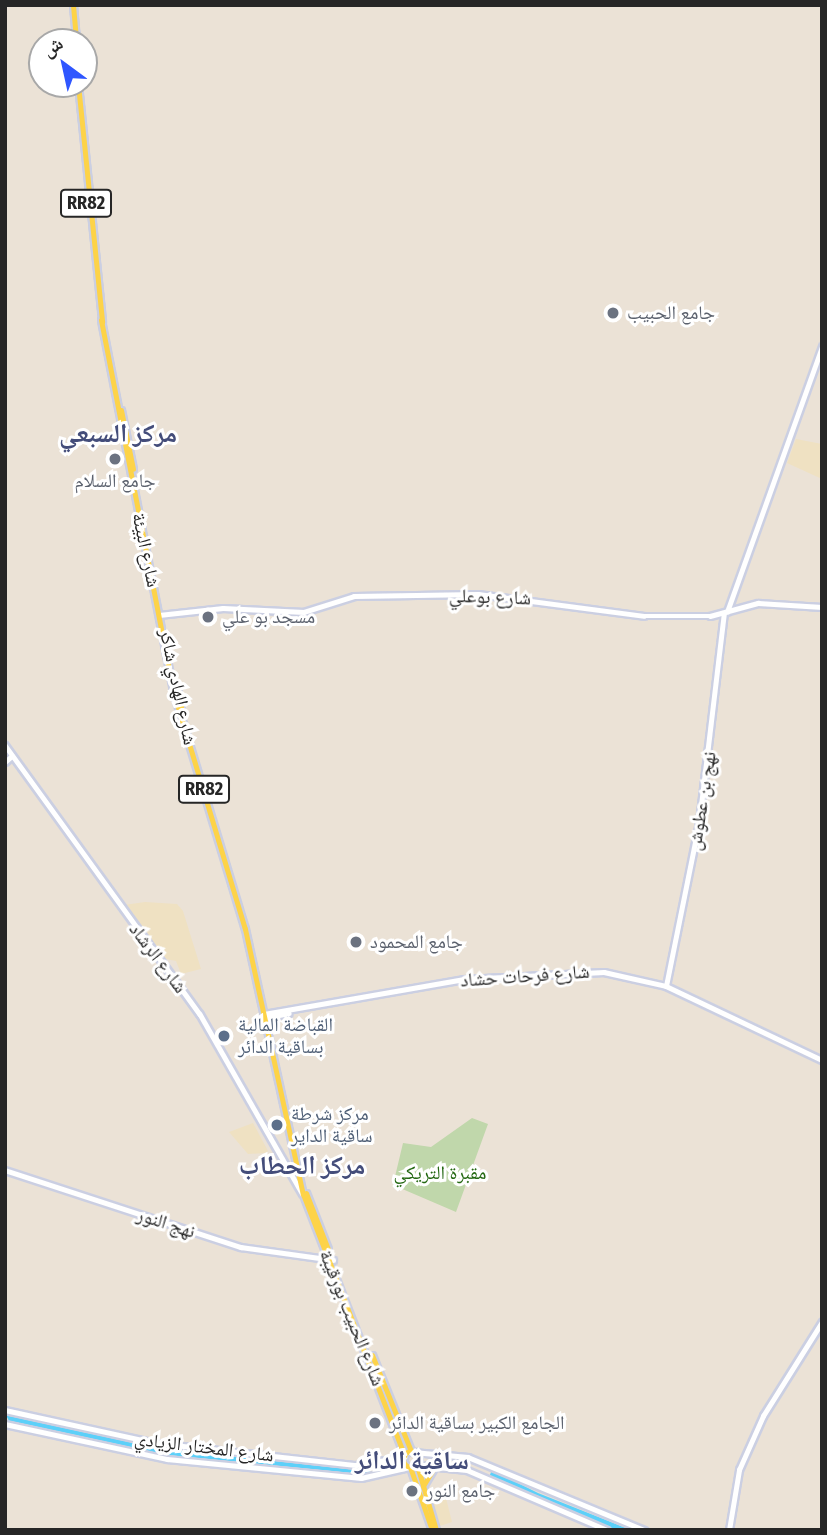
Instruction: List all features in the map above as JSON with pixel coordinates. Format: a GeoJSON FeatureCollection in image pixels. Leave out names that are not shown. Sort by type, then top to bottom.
{"type":"FeatureCollection","features":[{"type":"Feature","properties":{"kind":"main road"},"geometry":{"type":"LineString","coordinates":[[73,5],[75,28]]}},
{"type":"Feature","properties":{"kind":"main road","name":"شارع البيئة"},"geometry":{"type":"LineString","coordinates":[[79,98],[101,320],[160,615]]}},
{"type":"Feature","properties":{"kind":"main road","name":"شارع الهادي شاكر"},"geometry":{"type":"LineString","coordinates":[[160,615],[186,736],[232,882],[252,961],[298,1170]]}},
{"type":"Feature","properties":{"kind":"main road","name":"شارع الحبيب بورقيبة"},"geometry":{"type":"LineString","coordinates":[[298,1170],[297,1181],[331,1260],[434,1530]]}},
{"type":"Feature","properties":{"kind":"main road","name":"شارع الحبيب بورقيبة"},"geometry":{"type":"LineString","coordinates":[[331,1260],[412,1451],[434,1530]]}},
{"type":"Feature","properties":{"kind":"main road"},"geometry":{"type":"LineString","coordinates":[[404,1456],[412,1451]]}},
{"type":"Feature","properties":{"kind":"main road"},"geometry":{"type":"LineString","coordinates":[[410,1467],[417,1465]]}},
{"type":"Feature","properties":{"kind":"main road"},"geometry":{"type":"LineString","coordinates":[[423,1486],[435,1466]]}},
{"type":"Feature","properties":{"kind":"street","name":"نهج بن عطوش"},"geometry":{"type":"LineString","coordinates":[[666,986],[699,822],[725,612],[822,347]]}},
{"type":"Feature","properties":{"kind":"street","name":"شارع بوعلي"},"geometry":{"type":"LineString","coordinates":[[160,615],[223,608],[304,612],[354,596],[487,594],[631,615],[725,612],[758,603],[822,607]]}},
{"type":"Feature","properties":{"kind":"street","name":"شارع الرشاد"},"geometry":{"type":"LineString","coordinates":[[5,745],[200,1014],[297,1181]]}},
{"type":"Feature","properties":{"kind":"street"},"geometry":{"type":"LineString","coordinates":[[5,762],[12,756]]}},
{"type":"Feature","properties":{"kind":"street","name":"شارع فرحات حشاد"},"geometry":{"type":"LineString","coordinates":[[263,1016],[430,984],[568,972],[604,972],[666,986],[822,1060]]}},
{"type":"Feature","properties":{"kind":"street","name":"نهج النور"},"geometry":{"type":"LineString","coordinates":[[5,1170],[241,1247],[331,1260]]}},
{"type":"Feature","properties":{"kind":"street"},"geometry":{"type":"LineString","coordinates":[[729,1530],[739,1469],[763,1416],[822,1322]]}},
{"type":"Feature","properties":{"kind":"street","name":"شارع المختار الزيادي"},"geometry":{"type":"LineString","coordinates":[[5,1410],[182,1447],[379,1464],[404,1456]]}},
{"type":"Feature","properties":{"kind":"street"},"geometry":{"type":"LineString","coordinates":[[5,1424],[87,1442],[291,1472],[361,1478],[410,1467]]}},
{"type":"Feature","properties":{"kind":"street"},"geometry":{"type":"LineString","coordinates":[[87,1442],[89,1429]]}},
{"type":"Feature","properties":{"kind":"street"},"geometry":{"type":"LineString","coordinates":[[412,1451],[433,1450],[489,1465],[644,1530]]}},
{"type":"Feature","properties":{"kind":"street"},"geometry":{"type":"LineString","coordinates":[[379,1464],[381,1473]]}},
{"type":"Feature","properties":{"kind":"street"},"geometry":{"type":"LineString","coordinates":[[417,1465],[475,1473],[607,1530]]}},
{"type":"Feature","properties":{"kind":"shaded area"},"geometry":{"type":"Polygon","coordinates":[[[796,439],[822,444],[822,479],[787,463],[796,439]]]}},
{"type":"Feature","properties":{"kind":"shaded area"},"geometry":{"type":"Polygon","coordinates":[[[145,902],[177,904],[183,911],[201,969],[181,974],[176,961],[166,959],[124,905],[145,902]]]}},
{"type":"Feature","properties":{"kind":"shaded area"},"geometry":{"type":"Polygon","coordinates":[[[253,1123],[268,1151],[265,1153],[248,1154],[229,1132],[253,1123]]]}},
{"type":"Feature","properties":{"kind":"shaded area"},"geometry":{"type":"Polygon","coordinates":[[[445,1494],[452,1522],[440,1526],[431,1499],[445,1494]]]}},
{"type":"Feature","properties":{"kind":"green space","name":"مقبرة التريكي"},"geometry":{"type":"Polygon","coordinates":[[[472,1118],[488,1124],[456,1212],[393,1185],[403,1143],[431,1147],[472,1118]]]}},
{"type":"Feature","properties":{"kind":"water"},"geometry":{"type":"Polygon","coordinates":[[[5,1413],[164,1448],[369,1468],[370,1475],[162,1456],[10,1423],[5,1413]]]}},
{"type":"Feature","properties":{"kind":"water"},"geometry":{"type":"Polygon","coordinates":[[[492,1470],[538,1493],[631,1530],[611,1530],[535,1500],[489,1477],[492,1470]]]}},
{"type":"Feature","properties":{"kind":"place","name":"جامع الحبيب"},"geometry":{"type":"Point","coordinates":[613,313]}},
{"type":"Feature","properties":{"kind":"place","name":"جامع السلام"},"geometry":{"type":"Point","coordinates":[115,459]}},
{"type":"Feature","properties":{"kind":"place","name":"مسجد بو علي"},"geometry":{"type":"Point","coordinates":[208,617]}},
{"type":"Feature","properties":{"kind":"place","name":"جامع المحمود"},"geometry":{"type":"Point","coordinates":[356,942]}},
{"type":"Feature","properties":{"kind":"place","name":"القباضة المالية بساقية الدائر"},"geometry":{"type":"Point","coordinates":[224,1036]}},
{"type":"Feature","properties":{"kind":"place","name":"مركز شرطة ساقية الداير"},"geometry":{"type":"Point","coordinates":[277,1125]}},
{"type":"Feature","properties":{"kind":"place","name":"الجامع الكبير بساقية الدائر"},"geometry":{"type":"Point","coordinates":[375,1423]}},
{"type":"Feature","properties":{"kind":"place","name":"جامع النور"},"geometry":{"type":"Point","coordinates":[412,1491]}},
{"type":"Feature","properties":{"kind":"district","name":"مركز السبعي"},"geometry":{"type":"Point","coordinates":[118,434]}},
{"type":"Feature","properties":{"kind":"district","name":"مركز الحطاب"},"geometry":{"type":"Point","coordinates":[302,1166]}},
{"type":"Feature","properties":{"kind":"district","name":"ساقية الدائر"},"geometry":{"type":"Point","coordinates":[412,1461]}}]}
